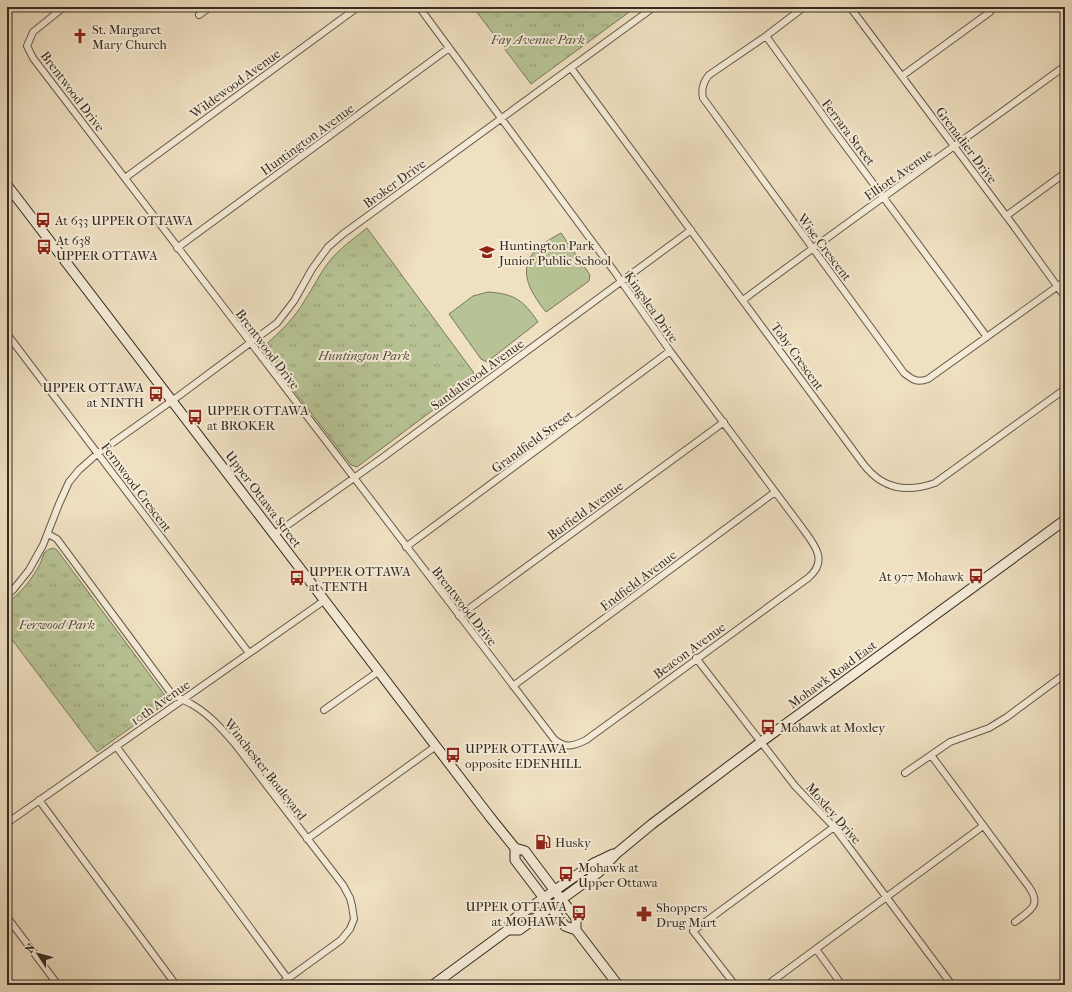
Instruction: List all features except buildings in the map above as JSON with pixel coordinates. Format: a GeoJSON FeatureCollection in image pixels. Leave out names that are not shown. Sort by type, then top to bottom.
{"type":"FeatureCollection","features":[{"type":"Feature","properties":{"kind":"main road","name":"Upper Ottawa Street"},"geometry":{"type":"LineString","coordinates":[[7,185],[515,848],[525,851],[555,890],[576,918],[576,930]]}},
{"type":"Feature","properties":{"kind":"main road","name":"Mohawk Road East"},"geometry":{"type":"LineString","coordinates":[[508,930],[519,930],[599,872],[616,853],[652,824],[761,742],[1065,520]]}},
{"type":"Feature","properties":{"kind":"main road","name":"Upper Ottawa Street"},"geometry":{"type":"LineString","coordinates":[[515,848],[515,860],[566,926],[576,930],[618,985]]}},
{"type":"Feature","properties":{"kind":"main road","name":"Mohawk Road East"},"geometry":{"type":"LineString","coordinates":[[433,985],[508,930],[511,921],[594,863],[616,853]]}},
{"type":"Feature","properties":{"kind":"street","name":"Brentwood Drive"},"geometry":{"type":"LineString","coordinates":[[64,7],[33,32],[27,46],[33,58],[554,739],[561,745],[567,746]]}},
{"type":"Feature","properties":{"kind":"street"},"geometry":{"type":"LineString","coordinates":[[199,15],[210,7]]}},
{"type":"Feature","properties":{"kind":"street","name":"Wildewood Avenue"},"geometry":{"type":"LineString","coordinates":[[125,178],[358,7]]}},
{"type":"Feature","properties":{"kind":"street","name":"Kingslea Drive"},"geometry":{"type":"LineString","coordinates":[[419,7],[670,351],[815,546],[818,552],[818,563]]}},
{"type":"Feature","properties":{"kind":"street","name":"Broker Drive"},"geometry":{"type":"LineString","coordinates":[[7,595],[13,590],[29,570],[48,534],[69,482],[79,470],[97,454],[272,327],[284,315],[301,291],[312,269],[333,243],[654,7]]}},
{"type":"Feature","properties":{"kind":"street","name":"Wise Crescent"},"geometry":{"type":"LineString","coordinates":[[804,7],[766,36],[709,75],[704,82],[702,93],[705,102],[904,373],[913,380],[921,382],[928,379],[1065,281]]}},
{"type":"Feature","properties":{"kind":"street","name":"Grenadier Drive"},"geometry":{"type":"LineString","coordinates":[[850,7],[1065,297]]}},
{"type":"Feature","properties":{"kind":"street"},"geometry":{"type":"LineString","coordinates":[[902,76],[990,12]]}},
{"type":"Feature","properties":{"kind":"street","name":"Ferrara Street"},"geometry":{"type":"LineString","coordinates":[[766,36],[832,128],[987,337]]}},
{"type":"Feature","properties":{"kind":"street","name":"Huntington Avenue"},"geometry":{"type":"LineString","coordinates":[[177,248],[449,48]]}},
{"type":"Feature","properties":{"kind":"street","name":"Elliott Avenue"},"geometry":{"type":"LineString","coordinates":[[743,300],[812,248],[1065,66]]}},
{"type":"Feature","properties":{"kind":"street","name":"Toby Crescent"},"geometry":{"type":"LineString","coordinates":[[571,68],[866,468],[875,478],[894,487],[913,489],[927,487],[939,481],[1065,389]]}},
{"type":"Feature","properties":{"kind":"street"},"geometry":{"type":"LineString","coordinates":[[1006,216],[1065,173]]}},
{"type":"Feature","properties":{"kind":"street","name":"Sandalwood Avenue"},"geometry":{"type":"LineString","coordinates":[[275,534],[691,230]]}},
{"type":"Feature","properties":{"kind":"street","name":"Fernwood Crescent"},"geometry":{"type":"LineString","coordinates":[[7,334],[249,653]]}},
{"type":"Feature","properties":{"kind":"street","name":"Grandfield Street"},"geometry":{"type":"LineString","coordinates":[[406,547],[670,351]]}},
{"type":"Feature","properties":{"kind":"street","name":"Burfield Avenue"},"geometry":{"type":"LineString","coordinates":[[459,616],[724,422]]}},
{"type":"Feature","properties":{"kind":"street","name":"Endfield Avenue"},"geometry":{"type":"LineString","coordinates":[[513,686],[775,492]]}},
{"type":"Feature","properties":{"kind":"street","name":"Winchester Boulevard"},"geometry":{"type":"LineString","coordinates":[[48,534],[57,539],[171,693],[192,705],[218,724],[235,744],[308,839],[343,886],[350,898],[354,919],[350,929],[341,940],[279,985]]}},
{"type":"Feature","properties":{"kind":"street","name":"Beacon Avenue"},"geometry":{"type":"LineString","coordinates":[[567,746],[586,740],[696,658],[808,578],[815,570],[818,563]]}},
{"type":"Feature","properties":{"kind":"street","name":"10th Avenue"},"geometry":{"type":"LineString","coordinates":[[7,823],[325,600]]}},
{"type":"Feature","properties":{"kind":"street","name":"Moxley Drive"},"geometry":{"type":"LineString","coordinates":[[696,658],[795,786],[834,827],[952,985]]}},
{"type":"Feature","properties":{"kind":"street"},"geometry":{"type":"LineString","coordinates":[[324,710],[379,671]]}},
{"type":"Feature","properties":{"kind":"street"},"geometry":{"type":"LineString","coordinates":[[905,773],[950,742],[989,728],[1007,717],[1065,674]]}},
{"type":"Feature","properties":{"kind":"street"},"geometry":{"type":"LineString","coordinates":[[116,746],[288,979]]}},
{"type":"Feature","properties":{"kind":"street"},"geometry":{"type":"LineString","coordinates":[[308,839],[436,746]]}},
{"type":"Feature","properties":{"kind":"street"},"geometry":{"type":"LineString","coordinates":[[931,755],[1035,897],[1035,902],[1032,908],[1015,922]]}},
{"type":"Feature","properties":{"kind":"street"},"geometry":{"type":"LineString","coordinates":[[39,800],[176,985]]}},
{"type":"Feature","properties":{"kind":"street"},"geometry":{"type":"LineString","coordinates":[[767,985],[983,826]]}},
{"type":"Feature","properties":{"kind":"street"},"geometry":{"type":"LineString","coordinates":[[735,985],[693,931],[834,827]]}},
{"type":"Feature","properties":{"kind":"street"},"geometry":{"type":"LineString","coordinates":[[7,917],[58,985]]}},
{"type":"Feature","properties":{"kind":"street"},"geometry":{"type":"LineString","coordinates":[[816,949],[842,985]]}},
{"type":"Feature","properties":{"kind":"green space","name":"Fay Avenue Park"},"geometry":{"type":"Polygon","coordinates":[[[473,7],[636,7],[531,84],[473,7]]]}},
{"type":"Feature","properties":{"kind":"green space","name":"Huntington Park"},"geometry":{"type":"Polygon","coordinates":[[[367,228],[477,377],[357,467],[351,465],[263,350],[264,346],[297,313],[332,258],[346,244],[367,228]]]}},
{"type":"Feature","properties":{"kind":"green space"},"geometry":{"type":"Polygon","coordinates":[[[561,233],[590,275],[589,281],[546,312],[530,287],[526,269],[528,261],[533,253],[542,245],[561,233]]]}},
{"type":"Feature","properties":{"kind":"green space"},"geometry":{"type":"Polygon","coordinates":[[[488,292],[505,294],[523,303],[538,322],[487,362],[481,359],[449,314],[473,296],[488,292]]]}},
{"type":"Feature","properties":{"kind":"green space","name":"Ferwood Park"},"geometry":{"type":"Polygon","coordinates":[[[53,548],[57,550],[167,698],[166,702],[97,752],[7,633],[7,603],[17,595],[30,580],[41,563],[45,552],[53,548]]]}},
{"type":"Feature","properties":{"kind":"place","name":"St. Margaret Mary Church"},"geometry":{"type":"Point","coordinates":[80,36]}},
{"type":"Feature","properties":{"kind":"place","name":"At 633 UPPER OTTAWA"},"geometry":{"type":"Point","coordinates":[43,220]}},
{"type":"Feature","properties":{"kind":"place","name":"At 638 UPPER OTTAWA"},"geometry":{"type":"Point","coordinates":[44,247]}},
{"type":"Feature","properties":{"kind":"place","name":"Huntington Park Junior Public School"},"geometry":{"type":"Point","coordinates":[487,252]}},
{"type":"Feature","properties":{"kind":"place","name":"UPPER OTTAWA at NINTH"},"geometry":{"type":"Point","coordinates":[156,394]}},
{"type":"Feature","properties":{"kind":"place","name":"UPPER OTTAWA at BROKER"},"geometry":{"type":"Point","coordinates":[195,417]}},
{"type":"Feature","properties":{"kind":"place","name":"At 977 Mohawk"},"geometry":{"type":"Point","coordinates":[976,576]}},
{"type":"Feature","properties":{"kind":"place","name":"UPPER OTTAWA at TENTH"},"geometry":{"type":"Point","coordinates":[297,578]}},
{"type":"Feature","properties":{"kind":"place","name":"Mohawk at Moxley"},"geometry":{"type":"Point","coordinates":[768,727]}},
{"type":"Feature","properties":{"kind":"place","name":"UPPER OTTAWA opposite EDENHILL"},"geometry":{"type":"Point","coordinates":[453,755]}},
{"type":"Feature","properties":{"kind":"place","name":"Husky"},"geometry":{"type":"Point","coordinates":[543,842]}},
{"type":"Feature","properties":{"kind":"place","name":"Mohawk at Upper Ottawa"},"geometry":{"type":"Point","coordinates":[566,874]}},
{"type":"Feature","properties":{"kind":"place","name":"UPPER OTTAWA at MOHAWK"},"geometry":{"type":"Point","coordinates":[579,913]}},
{"type":"Feature","properties":{"kind":"place","name":"Shoppers Drug Mart"},"geometry":{"type":"Point","coordinates":[644,914]}}]}
